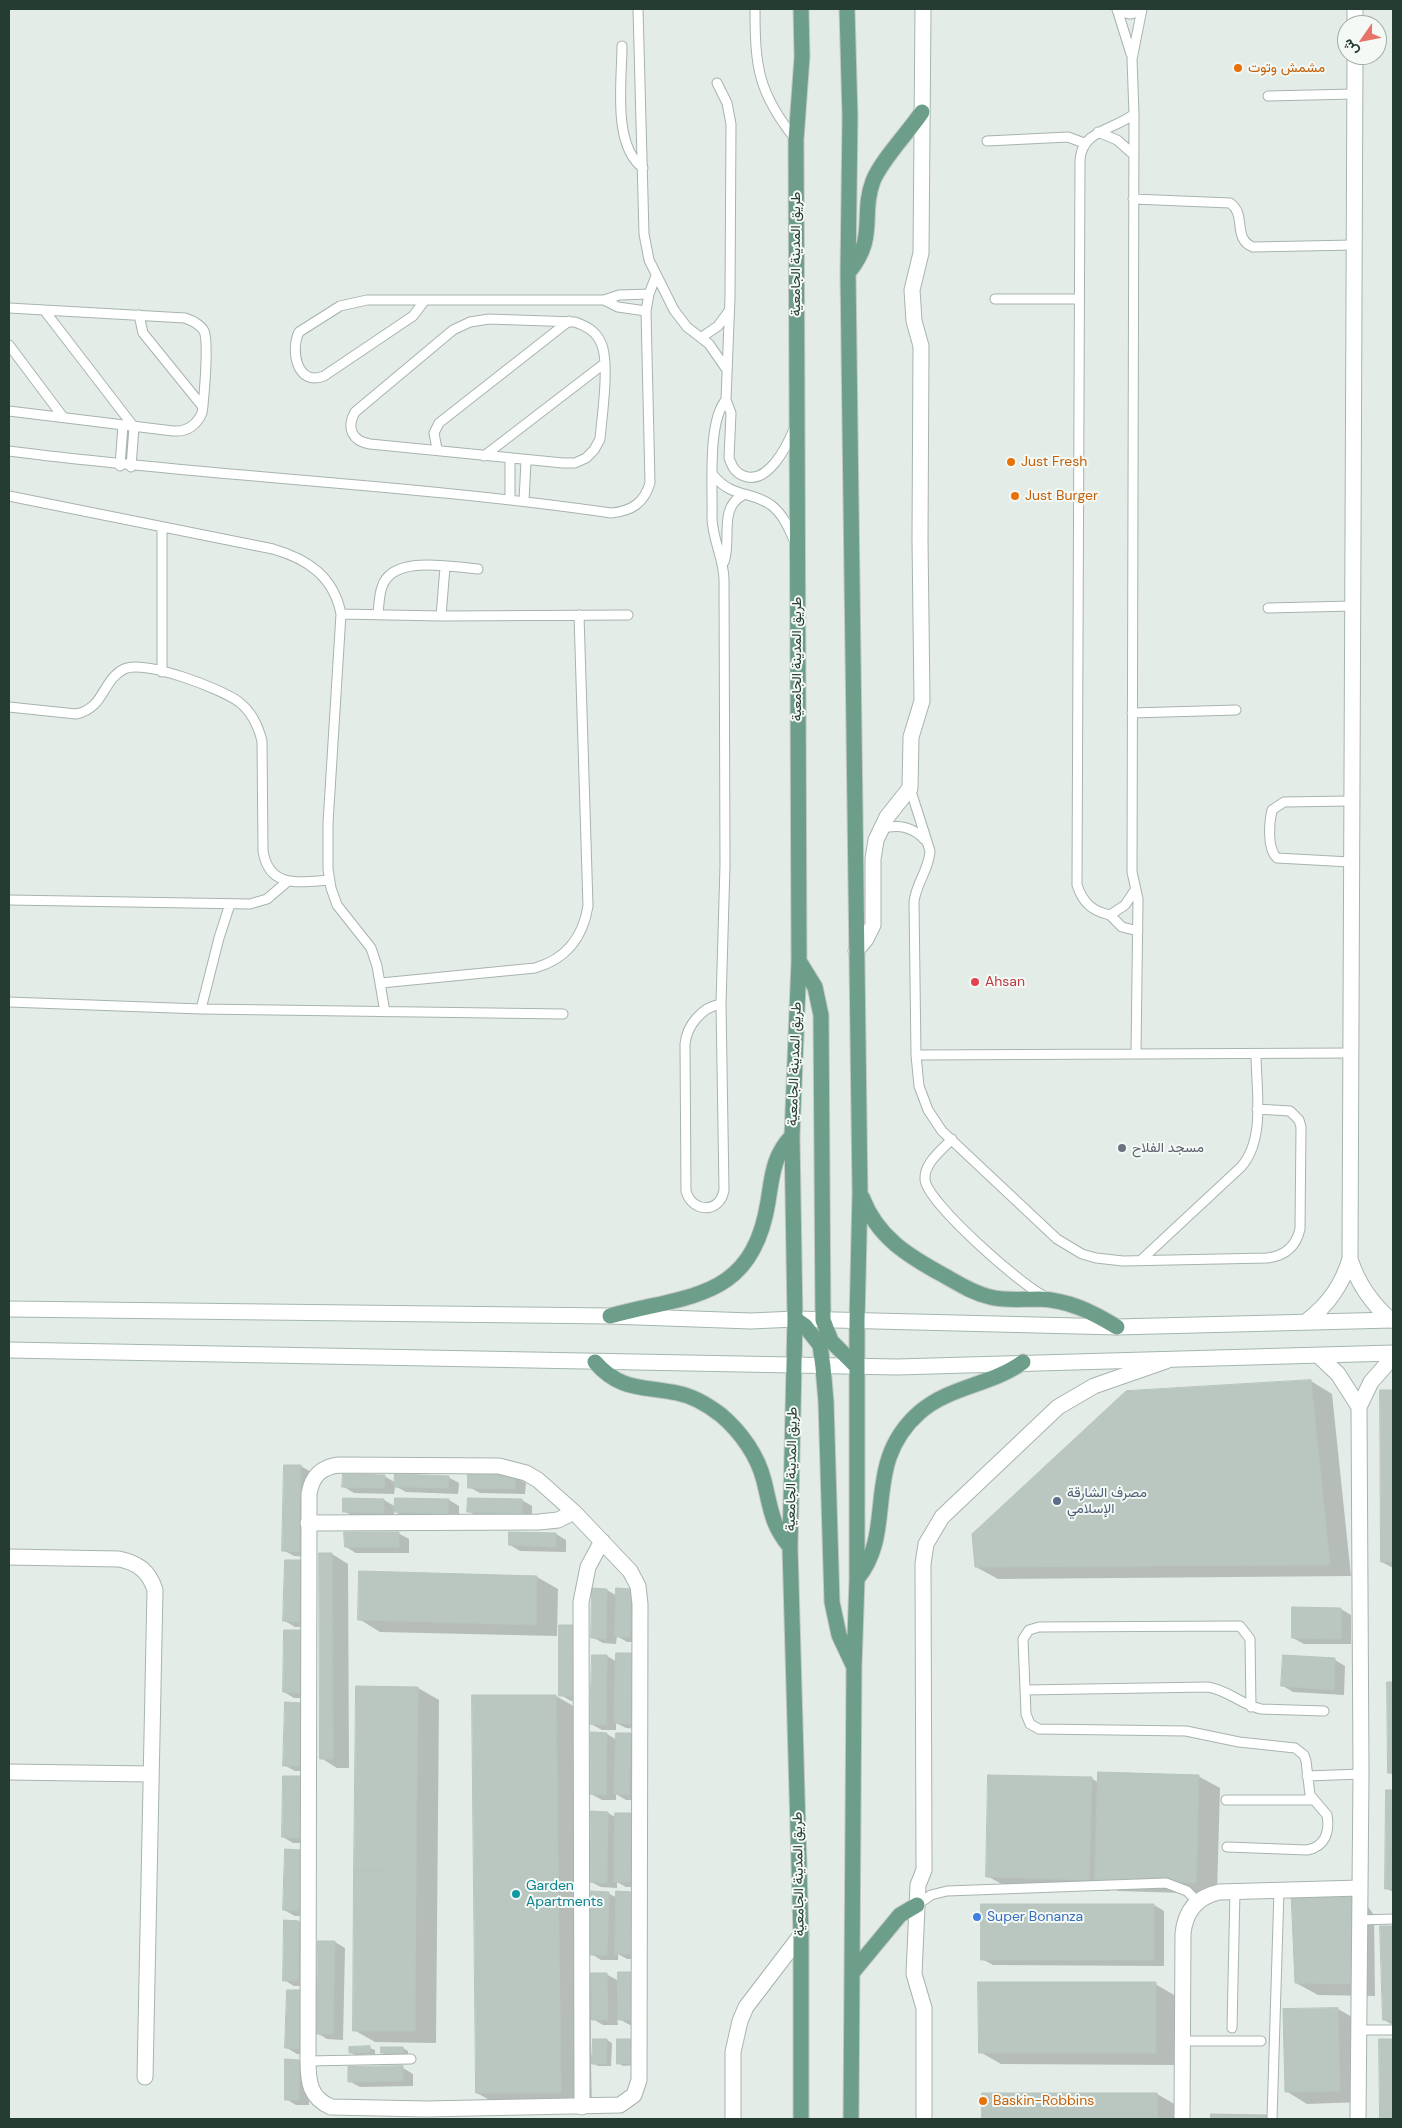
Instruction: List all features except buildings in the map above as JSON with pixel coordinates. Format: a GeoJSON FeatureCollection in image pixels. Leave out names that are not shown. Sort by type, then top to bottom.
{"type":"FeatureCollection","features":[{"type":"Feature","properties":{"kind":"main road","name":"طريق المدينة الجامعية"},"geometry":{"type":"LineString","coordinates":[[801,9],[802,57],[796,140],[799,961],[792,1136],[795,1319],[790,1547],[801,1935],[801,2119]]}},
{"type":"Feature","properties":{"kind":"main road"},"geometry":{"type":"LineString","coordinates":[[847,9],[850,117],[848,273],[860,1193],[856,1321],[857,1579],[854,1667],[851,2119]]}},
{"type":"Feature","properties":{"kind":"main road"},"geometry":{"type":"LineString","coordinates":[[848,273],[860,257],[867,238],[870,191],[876,175],[922,112]]}},
{"type":"Feature","properties":{"kind":"main road"},"geometry":{"type":"LineString","coordinates":[[799,961],[815,987],[821,1015],[823,1320],[831,1341],[857,1367]]}},
{"type":"Feature","properties":{"kind":"main road"},"geometry":{"type":"LineString","coordinates":[[610,1316],[682,1300],[716,1287],[738,1273],[756,1245],[767,1210],[775,1162],[785,1143],[792,1136]]}},
{"type":"Feature","properties":{"kind":"main road"},"geometry":{"type":"LineString","coordinates":[[860,1193],[871,1217],[887,1238],[901,1251],[965,1288],[990,1297],[1016,1300],[1054,1300],[1086,1309],[1117,1327]]}},
{"type":"Feature","properties":{"kind":"main road"},"geometry":{"type":"LineString","coordinates":[[795,1319],[809,1331],[820,1345],[826,1402],[832,1602],[839,1635],[854,1667]]}},
{"type":"Feature","properties":{"kind":"main road"},"geometry":{"type":"LineString","coordinates":[[595,1362],[604,1372],[625,1384],[678,1393],[694,1398],[708,1406],[732,1426],[743,1438],[759,1465],[772,1519],[780,1535],[790,1547]]}},
{"type":"Feature","properties":{"kind":"main road"},"geometry":{"type":"LineString","coordinates":[[857,1579],[864,1570],[873,1551],[886,1461],[900,1434],[920,1411],[933,1402],[965,1388],[999,1377],[1023,1362]]}},
{"type":"Feature","properties":{"kind":"main road"},"geometry":{"type":"LineString","coordinates":[[852,1973],[900,1915],[917,1905]]}},
{"type":"Feature","properties":{"kind":"street"},"geometry":{"type":"LineString","coordinates":[[1119,9],[1130,11],[1138,9]]}},
{"type":"Feature","properties":{"kind":"street"},"geometry":{"type":"LineString","coordinates":[[856,951],[866,939],[873,925],[873,859],[880,829],[910,788],[911,737],[923,692],[920,539],[921,346],[914,321],[912,290],[921,254],[922,112],[926,11]]}},
{"type":"Feature","properties":{"kind":"street"},"geometry":{"type":"LineString","coordinates":[[1307,1321],[1334,1294],[1345,1274],[1350,1259],[1354,65]]}},
{"type":"Feature","properties":{"kind":"street"},"geometry":{"type":"LineString","coordinates":[[1350,1259],[1355,1273],[1370,1299],[1392,1320]]}},
{"type":"Feature","properties":{"kind":"street"},"geometry":{"type":"LineString","coordinates":[[9,1309],[610,1316],[751,1320],[795,1319],[1117,1327],[1392,1320]]}},
{"type":"Feature","properties":{"kind":"street"},"geometry":{"type":"LineString","coordinates":[[9,1350],[823,1367],[1319,1356],[1393,1352]]}},
{"type":"Feature","properties":{"kind":"street"},"geometry":{"type":"LineString","coordinates":[[1319,1356],[1338,1374],[1359,1407]]}},
{"type":"Feature","properties":{"kind":"street"},"geometry":{"type":"LineString","coordinates":[[1358,2119],[1361,1774],[1359,1407],[1371,1382],[1393,1357]]}},
{"type":"Feature","properties":{"kind":"street"},"geometry":{"type":"LineString","coordinates":[[924,2119],[924,2008],[914,1974],[918,1885],[924,1870],[924,1564],[930,1534],[949,1510],[1069,1399],[1094,1386],[1171,1359]]}},
{"type":"Feature","properties":{"kind":"street"},"geometry":{"type":"LineString","coordinates":[[339,1465],[499,1466],[513,1468],[538,1480],[574,1512],[630,1570],[640,1595],[639,2080],[634,2095],[620,2105],[467,2114],[426,2114],[331,2106],[315,2097],[310,2089],[308,2062],[308,1523],[310,1485],[322,1470],[339,1465]]}},
{"type":"Feature","properties":{"kind":"street"},"geometry":{"type":"LineString","coordinates":[[308,1523],[539,1522],[558,1520],[574,1512]]}},
{"type":"Feature","properties":{"kind":"street"},"geometry":{"type":"LineString","coordinates":[[582,2107],[582,1602],[588,1567],[602,1541]]}},
{"type":"Feature","properties":{"kind":"street"},"geometry":{"type":"LineString","coordinates":[[9,1557],[119,1559],[133,1562],[144,1570],[151,1579],[155,1606],[145,2078]]}},
{"type":"Feature","properties":{"kind":"street"},"geometry":{"type":"LineString","coordinates":[[9,1772],[150,1774]]}},
{"type":"Feature","properties":{"kind":"street"},"geometry":{"type":"LineString","coordinates":[[1182,2119],[1183,1925],[1186,1916],[1197,1901],[1211,1894],[1235,1891],[1360,1888]]}},
{"type":"Feature","properties":{"kind":"street"},"geometry":{"type":"LineString","coordinates":[[733,2119],[733,2052],[740,2021],[746,2007],[801,1935]]}},
{"type":"Feature","properties":{"kind":"lane"},"geometry":{"type":"LineString","coordinates":[[638,9],[644,234],[649,260],[680,320],[702,336],[716,352],[727,370]]}},
{"type":"Feature","properties":{"kind":"lane"},"geometry":{"type":"LineString","coordinates":[[755,9],[756,56],[764,91],[780,120],[796,140]]}},
{"type":"Feature","properties":{"kind":"lane"},"geometry":{"type":"LineString","coordinates":[[1119,9],[1132,59],[1134,114],[1132,872],[1138,931],[1136,1054]]}},
{"type":"Feature","properties":{"kind":"lane"},"geometry":{"type":"LineString","coordinates":[[1132,59],[1142,9]]}},
{"type":"Feature","properties":{"kind":"lane"},"geometry":{"type":"LineString","coordinates":[[622,46],[622,132],[629,155],[642,168]]}},
{"type":"Feature","properties":{"kind":"lane"},"geometry":{"type":"LineString","coordinates":[[717,83],[727,103],[731,124],[726,400],[731,413],[729,458],[735,470],[746,477],[752,478],[763,474],[777,459],[788,442],[796,424]]}},
{"type":"Feature","properties":{"kind":"lane"},"geometry":{"type":"LineString","coordinates":[[1268,96],[1354,94]]}},
{"type":"Feature","properties":{"kind":"lane"},"geometry":{"type":"LineString","coordinates":[[1134,114],[1117,125],[1097,132],[1084,143],[1080,160],[1077,885],[1085,902],[1092,909],[1110,915],[1122,927],[1138,931]]}},
{"type":"Feature","properties":{"kind":"lane"},"geometry":{"type":"LineString","coordinates":[[1097,132],[1117,140],[1133,154]]}},
{"type":"Feature","properties":{"kind":"lane"},"geometry":{"type":"LineString","coordinates":[[988,141],[1062,137],[1073,138],[1084,143]]}},
{"type":"Feature","properties":{"kind":"lane"},"geometry":{"type":"LineString","coordinates":[[1133,199],[1230,202],[1239,214],[1241,237],[1248,245],[1253,247],[1354,245]]}},
{"type":"Feature","properties":{"kind":"lane"},"geometry":{"type":"LineString","coordinates":[[9,452],[120,466],[510,499],[611,513],[632,509],[647,493],[650,482],[646,311],[649,294],[656,276]]}},
{"type":"Feature","properties":{"kind":"lane"},"geometry":{"type":"LineString","coordinates":[[425,300],[413,316],[324,376],[312,379],[301,373],[295,352],[296,339],[303,328],[340,306],[367,300],[425,300],[604,300],[618,295],[649,294]]}},
{"type":"Feature","properties":{"kind":"lane"},"geometry":{"type":"LineString","coordinates":[[995,299],[1079,299]]}},
{"type":"Feature","properties":{"kind":"lane"},"geometry":{"type":"LineString","coordinates":[[604,300],[618,307],[646,311]]}},
{"type":"Feature","properties":{"kind":"lane"},"geometry":{"type":"LineString","coordinates":[[9,308],[185,318],[195,322],[202,329],[206,343],[203,407],[199,419],[194,425],[180,431],[9,411]]}},
{"type":"Feature","properties":{"kind":"lane"},"geometry":{"type":"LineString","coordinates":[[44,310],[134,426],[131,467]]}},
{"type":"Feature","properties":{"kind":"lane"},"geometry":{"type":"LineString","coordinates":[[702,336],[718,326],[729,310]]}},
{"type":"Feature","properties":{"kind":"lane"},"geometry":{"type":"LineString","coordinates":[[139,315],[143,333],[203,407]]}},
{"type":"Feature","properties":{"kind":"lane"},"geometry":{"type":"LineString","coordinates":[[489,319],[568,321],[585,326],[594,333],[601,342],[605,364],[600,439],[594,450],[586,458],[574,463],[526,461],[437,449],[361,442],[354,437],[350,429],[350,420],[355,412],[445,336],[461,326],[489,319]]}},
{"type":"Feature","properties":{"kind":"lane"},"geometry":{"type":"LineString","coordinates":[[437,449],[434,433],[440,423],[568,321]]}},
{"type":"Feature","properties":{"kind":"lane"},"geometry":{"type":"LineString","coordinates":[[9,344],[63,417]]}},
{"type":"Feature","properties":{"kind":"lane"},"geometry":{"type":"LineString","coordinates":[[484,456],[605,364]]}},
{"type":"Feature","properties":{"kind":"lane"},"geometry":{"type":"LineString","coordinates":[[724,562],[714,534],[713,475],[714,427],[718,412],[726,400]]}},
{"type":"Feature","properties":{"kind":"lane"},"geometry":{"type":"LineString","coordinates":[[120,466],[123,425]]}},
{"type":"Feature","properties":{"kind":"lane"},"geometry":{"type":"LineString","coordinates":[[510,459],[510,499]]}},
{"type":"Feature","properties":{"kind":"lane"},"geometry":{"type":"LineString","coordinates":[[524,501],[526,461]]}},
{"type":"Feature","properties":{"kind":"lane"},"geometry":{"type":"LineString","coordinates":[[713,475],[728,489],[760,499],[779,513],[797,546]]}},
{"type":"Feature","properties":{"kind":"lane"},"geometry":{"type":"LineString","coordinates":[[721,1004],[709,1008],[696,1019],[688,1030],[685,1044],[686,1191],[692,1202],[702,1208],[709,1208],[720,1202],[724,1190],[721,1004],[725,865],[724,562],[727,552],[729,511],[734,501],[743,495]]}},
{"type":"Feature","properties":{"kind":"lane"},"geometry":{"type":"LineString","coordinates":[[9,496],[294,555],[308,563],[330,583],[338,600],[341,614],[328,823],[330,880],[337,905],[370,948],[381,984],[385,1012]]}},
{"type":"Feature","properties":{"kind":"lane"},"geometry":{"type":"LineString","coordinates":[[162,527],[162,672]]}},
{"type":"Feature","properties":{"kind":"lane"},"geometry":{"type":"LineString","coordinates":[[378,614],[381,587],[396,569],[411,565],[478,569]]}},
{"type":"Feature","properties":{"kind":"lane"},"geometry":{"type":"LineString","coordinates":[[441,616],[445,567]]}},
{"type":"Feature","properties":{"kind":"lane"},"geometry":{"type":"LineString","coordinates":[[1268,608],[1352,606]]}},
{"type":"Feature","properties":{"kind":"lane"},"geometry":{"type":"LineString","coordinates":[[341,614],[441,616],[628,615]]}},
{"type":"Feature","properties":{"kind":"lane"},"geometry":{"type":"LineString","coordinates":[[381,984],[535,968],[557,959],[571,947],[582,931],[588,906],[579,616]]}},
{"type":"Feature","properties":{"kind":"lane"},"geometry":{"type":"LineString","coordinates":[[9,707],[76,714],[85,712],[94,707],[116,675],[124,669],[142,667],[162,672],[229,696],[243,706],[254,719],[262,741],[264,859],[273,873],[288,881],[330,880]]}},
{"type":"Feature","properties":{"kind":"lane"},"geometry":{"type":"LineString","coordinates":[[1132,713],[1236,710]]}},
{"type":"Feature","properties":{"kind":"lane"},"geometry":{"type":"LineString","coordinates":[[910,788],[930,851],[929,861],[919,880],[914,902],[916,1056],[922,1098],[934,1121],[952,1139],[1069,1247],[1096,1258],[1140,1261],[1267,1258],[1286,1253],[1293,1247],[1300,1229],[1301,1127],[1299,1120],[1290,1111],[1257,1109]]}},
{"type":"Feature","properties":{"kind":"lane"},"geometry":{"type":"LineString","coordinates":[[1350,862],[1277,858],[1271,851],[1271,821],[1272,810],[1284,802],[1351,801]]}},
{"type":"Feature","properties":{"kind":"lane"},"geometry":{"type":"LineString","coordinates":[[880,829],[900,826],[910,829],[926,841]]}},
{"type":"Feature","properties":{"kind":"lane"},"geometry":{"type":"LineString","coordinates":[[9,900],[230,904],[259,902],[274,894],[288,881]]}},
{"type":"Feature","properties":{"kind":"lane"},"geometry":{"type":"LineString","coordinates":[[1110,915],[1125,905],[1135,890]]}},
{"type":"Feature","properties":{"kind":"lane"},"geometry":{"type":"LineString","coordinates":[[202,1009],[214,956],[230,904]]}},
{"type":"Feature","properties":{"kind":"lane"},"geometry":{"type":"LineString","coordinates":[[9,1002],[202,1009],[563,1014]]}},
{"type":"Feature","properties":{"kind":"lane"},"geometry":{"type":"LineString","coordinates":[[916,1056],[1350,1053]]}},
{"type":"Feature","properties":{"kind":"lane"},"geometry":{"type":"LineString","coordinates":[[1140,1261],[1248,1160],[1256,1142],[1256,1054]]}},
{"type":"Feature","properties":{"kind":"lane"},"geometry":{"type":"LineString","coordinates":[[952,1139],[929,1164],[925,1172],[927,1189],[969,1234],[1024,1284],[1054,1300]]}},
{"type":"Feature","properties":{"kind":"lane"},"geometry":{"type":"LineString","coordinates":[[1227,1847],[1307,1850],[1317,1848],[1327,1836],[1328,1820],[1325,1810],[1313,1800],[1308,1790],[1304,1755],[1295,1748],[1238,1742],[1186,1732],[1039,1729],[1027,1719],[1023,1639],[1025,1634],[1034,1628],[1235,1625],[1245,1629],[1250,1639],[1251,1707]]}},
{"type":"Feature","properties":{"kind":"lane"},"geometry":{"type":"LineString","coordinates":[[1025,1690],[1208,1688],[1226,1692],[1251,1707],[1324,1711]]}},
{"type":"Feature","properties":{"kind":"lane"},"geometry":{"type":"LineString","coordinates":[[1307,1776],[1361,1774]]}},
{"type":"Feature","properties":{"kind":"lane"},"geometry":{"type":"LineString","coordinates":[[1226,1800],[1313,1800]]}},
{"type":"Feature","properties":{"kind":"lane"},"geometry":{"type":"LineString","coordinates":[[917,1905],[931,1895],[947,1891],[1166,1884],[1187,1891],[1197,1901]]}},
{"type":"Feature","properties":{"kind":"lane"},"geometry":{"type":"LineString","coordinates":[[1272,2119],[1279,1890]]}},
{"type":"Feature","properties":{"kind":"lane"},"geometry":{"type":"LineString","coordinates":[[1232,2028],[1235,1891]]}},
{"type":"Feature","properties":{"kind":"lane"},"geometry":{"type":"LineString","coordinates":[[1360,1920],[1393,1919]]}},
{"type":"Feature","properties":{"kind":"lane"},"geometry":{"type":"LineString","coordinates":[[1359,2030],[1393,2030]]}},
{"type":"Feature","properties":{"kind":"lane"},"geometry":{"type":"LineString","coordinates":[[1182,2041],[1261,2041]]}},
{"type":"Feature","properties":{"kind":"lane"},"geometry":{"type":"LineString","coordinates":[[308,2062],[411,2059]]}},
{"type":"Feature","properties":{"kind":"place","name":"مشمش وتوت"},"geometry":{"type":"Point","coordinates":[1238,68]}},
{"type":"Feature","properties":{"kind":"place","name":"Just Fresh"},"geometry":{"type":"Point","coordinates":[1011,462]}},
{"type":"Feature","properties":{"kind":"place","name":"Just Burger"},"geometry":{"type":"Point","coordinates":[1015,496]}},
{"type":"Feature","properties":{"kind":"place","name":"Ahsan"},"geometry":{"type":"Point","coordinates":[975,982]}},
{"type":"Feature","properties":{"kind":"place","name":"مسجد الفلاح"},"geometry":{"type":"Point","coordinates":[1122,1148]}},
{"type":"Feature","properties":{"kind":"place","name":"مصرف الشارقة الإسلامي"},"geometry":{"type":"Point","coordinates":[1057,1501]}},
{"type":"Feature","properties":{"kind":"place","name":"Garden Apartments"},"geometry":{"type":"Point","coordinates":[516,1894]}},
{"type":"Feature","properties":{"kind":"place","name":"Super Bonanza"},"geometry":{"type":"Point","coordinates":[977,1917]}},
{"type":"Feature","properties":{"kind":"place","name":"Baskin-Robbins"},"geometry":{"type":"Point","coordinates":[983,2101]}}]}
